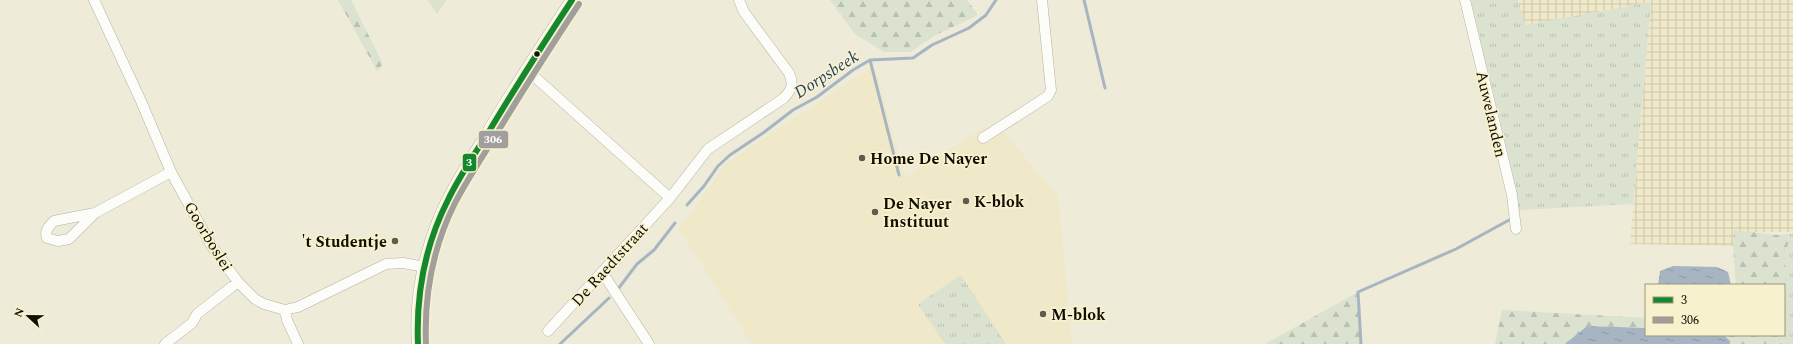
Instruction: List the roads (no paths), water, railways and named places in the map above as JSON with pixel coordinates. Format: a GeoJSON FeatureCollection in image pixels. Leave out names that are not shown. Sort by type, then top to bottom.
{"type":"FeatureCollection","features":[{"type":"Feature","properties":{"kind":"street","name":"Goorboslei"},"geometry":{"type":"LineString","coordinates":[[94,0],[141,101],[171,172],[211,245],[238,282],[255,300],[285,310]]}},
{"type":"Feature","properties":{"kind":"street"},"geometry":{"type":"LineString","coordinates":[[418,344],[419,303],[425,267],[438,221],[465,170],[572,0]]}},
{"type":"Feature","properties":{"kind":"street","name":"De Raedtstraat"},"geometry":{"type":"LineString","coordinates":[[548,331],[670,198],[708,149],[784,98],[792,90],[792,82],[789,73],[744,12],[739,0]]}},
{"type":"Feature","properties":{"kind":"street"},"geometry":{"type":"LineString","coordinates":[[983,138],[1048,96],[1051,90],[1042,0]]}},
{"type":"Feature","properties":{"kind":"street","name":"Auwelanden"},"geometry":{"type":"LineString","coordinates":[[1465,0],[1512,195],[1516,228]]}},
{"type":"Feature","properties":{"kind":"street"},"geometry":{"type":"LineString","coordinates":[[527,70],[670,198]]}},
{"type":"Feature","properties":{"kind":"street"},"geometry":{"type":"LineString","coordinates":[[95,213],[171,172]]}},
{"type":"Feature","properties":{"kind":"street"},"geometry":{"type":"LineString","coordinates":[[298,344],[287,320],[285,310],[298,307],[386,264],[402,262],[425,267]]}},
{"type":"Feature","properties":{"kind":"street"},"geometry":{"type":"LineString","coordinates":[[602,272],[649,344]]}},
{"type":"Feature","properties":{"kind":"street"},"geometry":{"type":"LineString","coordinates":[[166,344],[192,323],[197,314],[238,282]]}},
{"type":"Feature","properties":{"kind":"water"},"geometry":{"type":"Polygon","coordinates":[[[1673,266],[1717,267],[1728,272],[1731,284],[1658,284],[1660,271],[1673,266]]]}},
{"type":"Feature","properties":{"kind":"water"},"geometry":{"type":"Polygon","coordinates":[[[1587,326],[1645,328],[1645,336],[1725,336],[1730,341],[1730,344],[1565,344],[1587,326]]]}},
{"type":"Feature","properties":{"kind":"waterway","name":"Dorpsbeek"},"geometry":{"type":"LineString","coordinates":[[687,205],[704,186],[718,166],[730,155],[763,133],[793,110],[817,97],[853,70],[870,60],[913,58],[932,45],[969,28],[986,15],[996,0]]}},
{"type":"Feature","properties":{"kind":"waterway"},"geometry":{"type":"LineString","coordinates":[[1084,0],[1105,88]]}},
{"type":"Feature","properties":{"kind":"waterway"},"geometry":{"type":"LineString","coordinates":[[870,60],[899,175]]}},
{"type":"Feature","properties":{"kind":"waterway"},"geometry":{"type":"LineString","coordinates":[[1361,344],[1358,292],[1456,249],[1511,219]]}},
{"type":"Feature","properties":{"kind":"waterway","name":"Dorpsbeek"},"geometry":{"type":"LineString","coordinates":[[618,289],[637,264],[654,250],[675,223]]}},
{"type":"Feature","properties":{"kind":"waterway","name":"Dorpsbeek"},"geometry":{"type":"LineString","coordinates":[[560,344],[609,298]]}},
{"type":"Feature","properties":{"kind":"place","name":"Home De Nayer"},"geometry":{"type":"Point","coordinates":[862,158]}},
{"type":"Feature","properties":{"kind":"place","name":"K-blok"},"geometry":{"type":"Point","coordinates":[966,201]}},
{"type":"Feature","properties":{"kind":"place","name":"De Nayer Instituut"},"geometry":{"type":"Point","coordinates":[875,212]}},
{"type":"Feature","properties":{"kind":"place","name":"'t Studentje"},"geometry":{"type":"Point","coordinates":[395,241]}},
{"type":"Feature","properties":{"kind":"place","name":"M-blok"},"geometry":{"type":"Point","coordinates":[1043,314]}}]}
